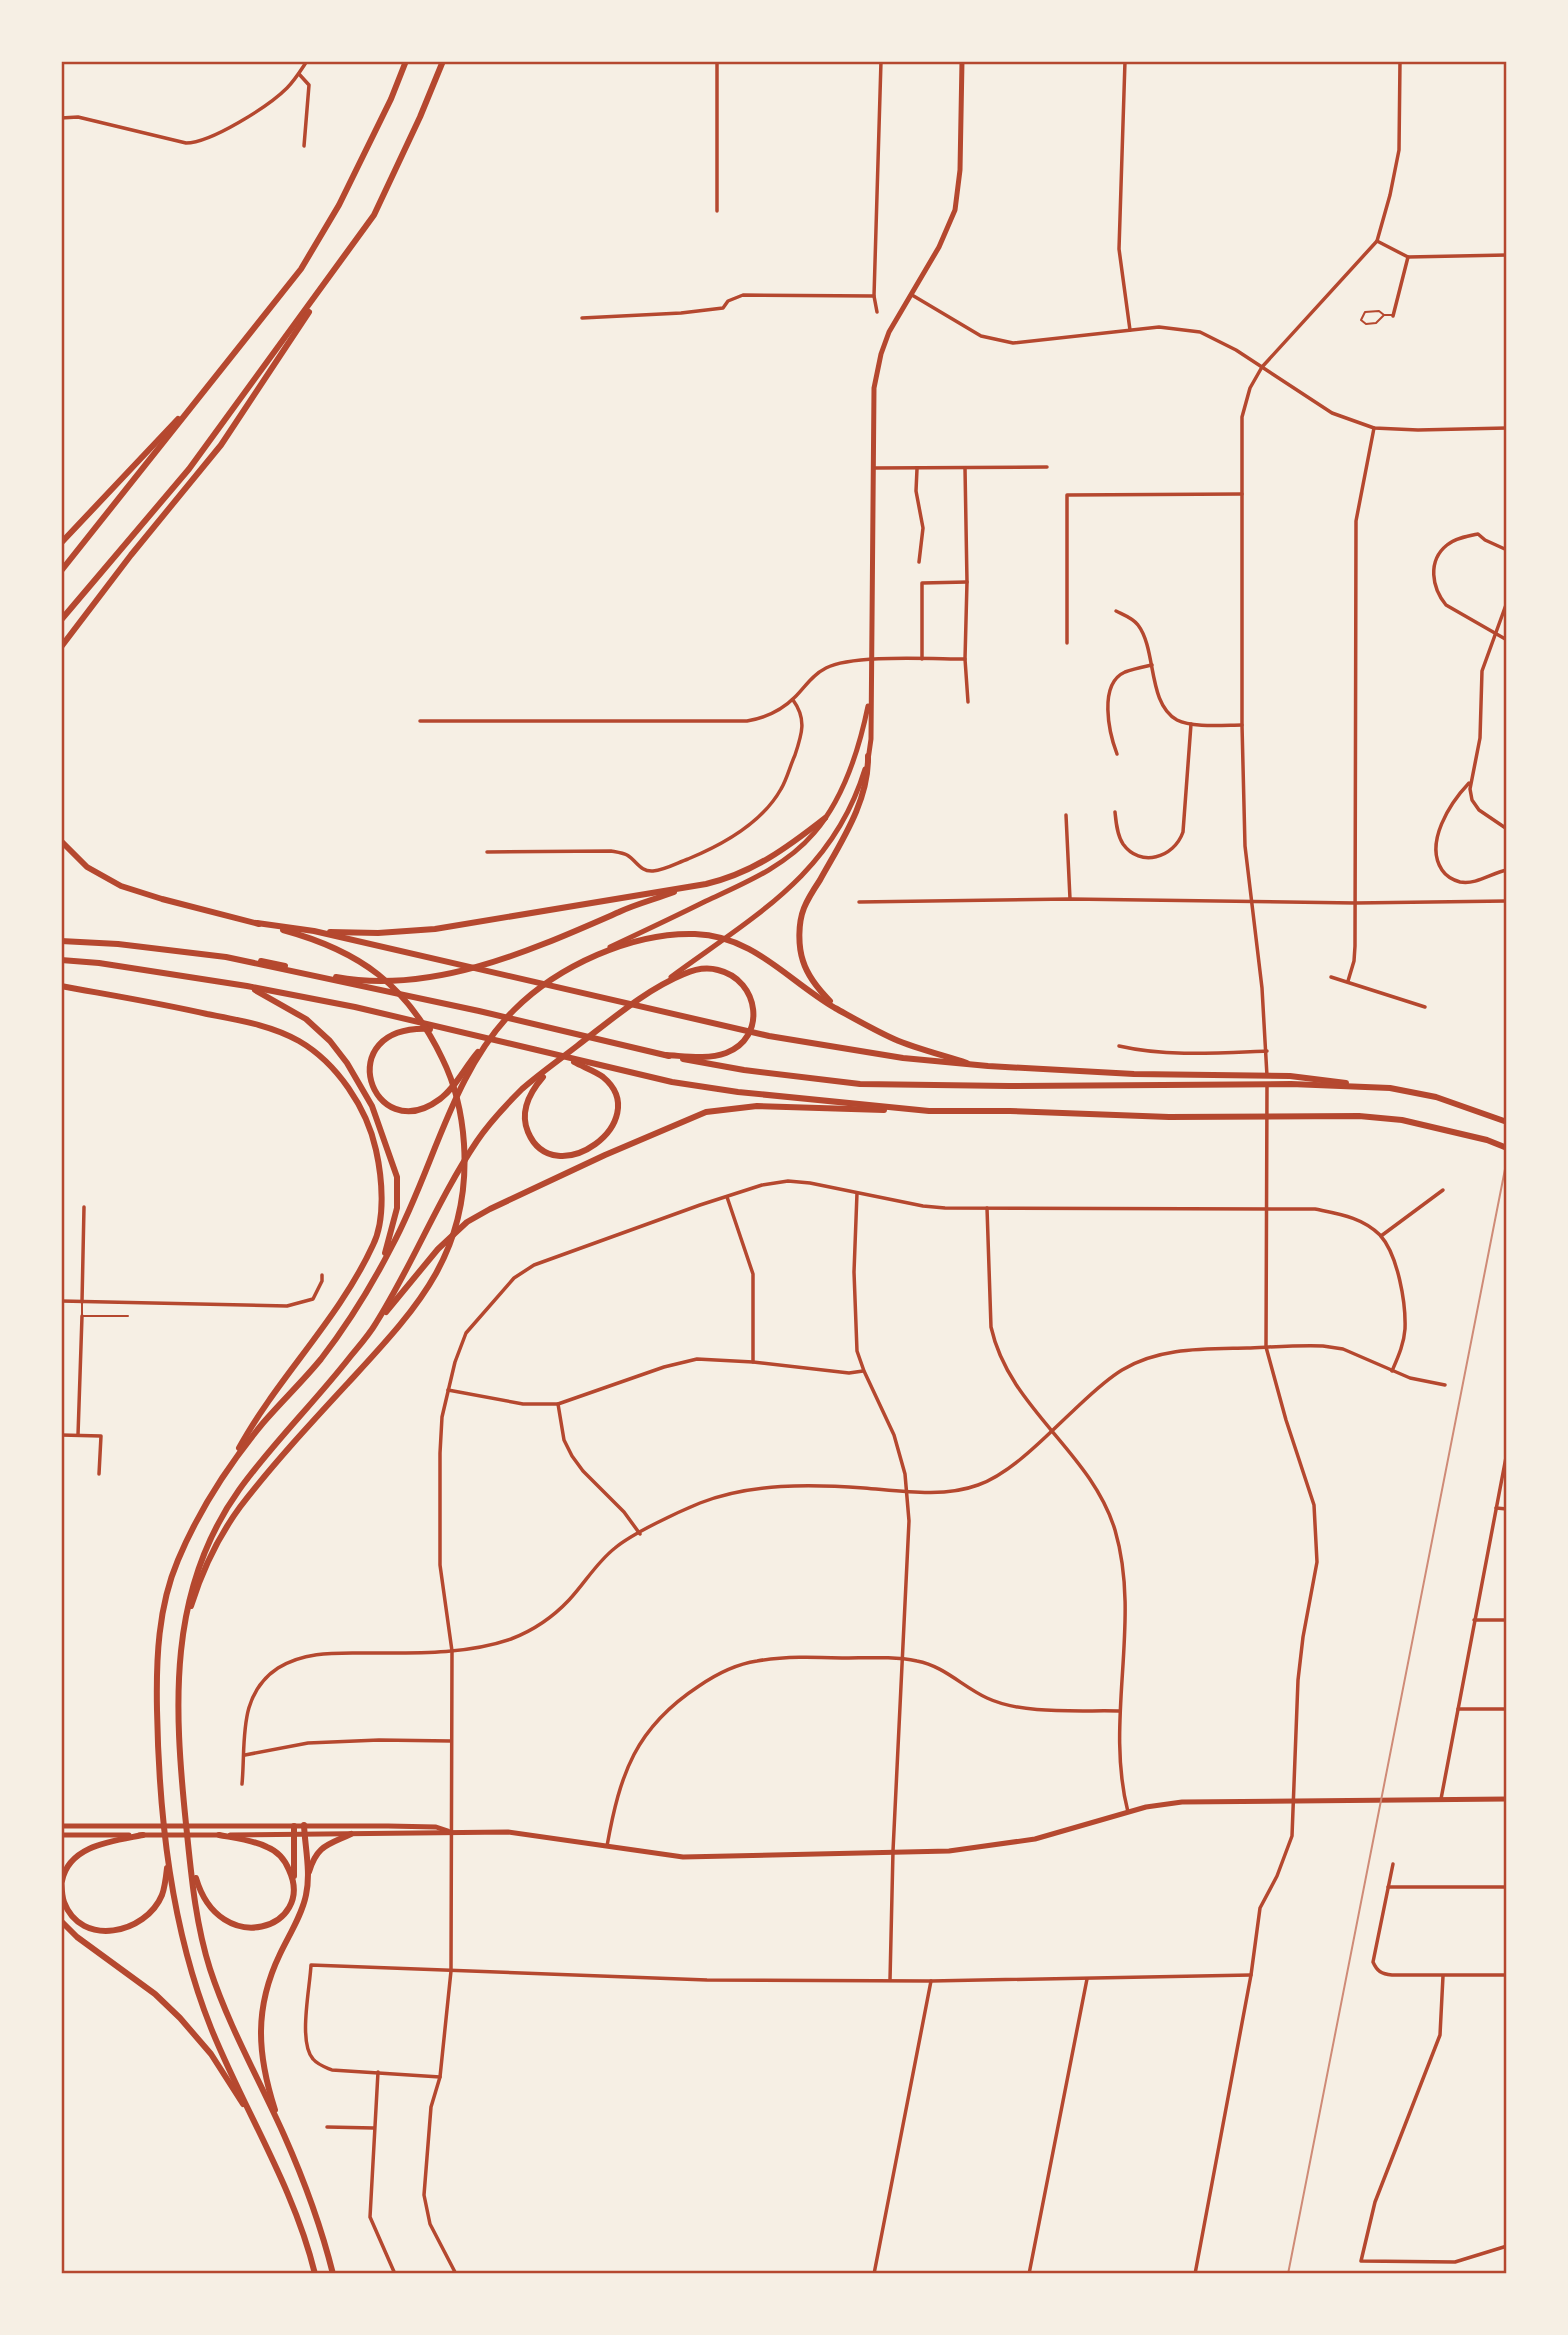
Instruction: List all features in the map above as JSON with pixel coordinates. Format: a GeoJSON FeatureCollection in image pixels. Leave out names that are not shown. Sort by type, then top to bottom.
{"type":"FeatureCollection","features":[{"type":"Feature","properties":{"kind":"highway"},"geometry":{"type":"LineString","coordinates":[[61,571],[301,269],[339,205],[407,61]]}},
{"type":"Feature","properties":{"kind":"highway"},"geometry":{"type":"LineString","coordinates":[[61,647],[131,555],[221,445],[374,215],[443,61]]}},
{"type":"Feature","properties":{"kind":"highway"},"geometry":{"type":"LineString","coordinates":[[61,620],[189,469],[341,263]]}},
{"type":"Feature","properties":{"kind":"highway"},"geometry":{"type":"LineString","coordinates":[[61,543],[211,384]]}},
{"type":"Feature","properties":{"kind":"highway"},"geometry":{"type":"LineString","coordinates":[[836,1008],[814,983],[803,961],[800,920],[804,907],[844,837],[859,804],[869,771],[868,756]]}},
{"type":"Feature","properties":{"kind":"highway"},"geometry":{"type":"LineString","coordinates":[[314,931],[378,933],[435,929],[719,881],[764,863],[825,818]]}},
{"type":"Feature","properties":{"kind":"highway"},"geometry":{"type":"LineString","coordinates":[[61,841],[87,867],[121,886],[332,946],[356,959],[390,985],[418,1014],[452,1077],[459,1104],[465,1177],[457,1221],[434,1280],[405,1322],[246,1499],[215,1546],[197,1587],[181,1635]]}},
{"type":"Feature","properties":{"kind":"highway"},"geometry":{"type":"LineString","coordinates":[[61,941],[118,944],[269,962],[340,978],[370,980],[439,976],[529,950],[620,911],[689,887]]}},
{"type":"Feature","properties":{"kind":"highway"},"geometry":{"type":"LineString","coordinates":[[257,923],[314,931],[769,1036],[903,1058],[1134,1074],[1247,1075],[1390,1088],[1436,1097],[1507,1122]]}},
{"type":"Feature","properties":{"kind":"highway"},"geometry":{"type":"LineString","coordinates":[[452,1030],[407,1029],[381,1042],[372,1057],[369,1070],[374,1090],[382,1101],[409,1111],[432,1104],[448,1092],[490,1037],[532,993],[570,967],[633,943],[688,934],[720,937],[752,949],[836,1008],[897,1041],[967,1063]]}},
{"type":"Feature","properties":{"kind":"highway"},"geometry":{"type":"LineString","coordinates":[[226,957],[666,1055],[744,1070],[860,1084],[1247,1084],[1291,1080]]}},
{"type":"Feature","properties":{"kind":"highway"},"geometry":{"type":"LineString","coordinates":[[61,960],[99,963],[247,986],[464,1032],[672,1082],[738,1092],[929,1111]]}},
{"type":"Feature","properties":{"kind":"highway"},"geometry":{"type":"LineString","coordinates":[[376,1325],[432,1218],[480,1136],[524,1088],[655,990],[690,971],[716,969],[735,976],[744,985],[753,1006],[749,1030],[739,1045],[730,1051],[702,1057],[666,1055]]}},
{"type":"Feature","properties":{"kind":"highway"},"geometry":{"type":"LineString","coordinates":[[61,986],[233,1019],[269,1028],[298,1040],[320,1056],[342,1080],[361,1108],[372,1130],[381,1172],[381,1206],[375,1242],[335,1309],[252,1424],[178,1558],[163,1609],[156,1684],[167,1856],[162,1896],[145,1916],[121,1929],[103,1931],[76,1921],[65,1903],[61,1875]]}},
{"type":"Feature","properties":{"kind":"highway"},"geometry":{"type":"LineString","coordinates":[[247,986],[306,1019],[330,1041],[347,1063],[372,1106],[397,1177],[397,1208],[380,1267]]}},
{"type":"Feature","properties":{"kind":"highway"},"geometry":{"type":"LineString","coordinates":[[230,1464],[320,1359],[358,1307],[394,1243],[460,1091],[490,1037]]}},
{"type":"Feature","properties":{"kind":"highway"},"geometry":{"type":"LineString","coordinates":[[552,1066],[529,1096],[525,1108],[526,1126],[530,1136],[540,1147],[551,1153],[564,1155],[585,1151],[601,1142],[609,1133],[617,1104],[603,1077],[559,1056]]}},
{"type":"Feature","properties":{"kind":"highway"},"geometry":{"type":"LineString","coordinates":[[333,2274],[306,2188],[242,2049],[211,1971],[199,1924],[189,1853],[178,1719],[181,1635],[192,1583],[208,1543],[229,1505],[257,1467],[438,1249],[467,1222],[490,1209],[605,1155],[706,1112],[757,1106],[1249,1117],[1292,1115],[1402,1120],[1487,1140],[1507,1148]]}},
{"type":"Feature","properties":{"kind":"highway"},"geometry":{"type":"LineString","coordinates":[[282,2132],[263,2064],[261,2019],[270,1978],[305,1898],[307,1877],[304,1825]]}},
{"type":"Feature","properties":{"kind":"highway"},"geometry":{"type":"LineString","coordinates":[[189,1853],[203,1899],[216,1913],[236,1925],[258,1928],[274,1923],[286,1911],[293,1888],[294,1826]]}},
{"type":"Feature","properties":{"kind":"highway"},"geometry":{"type":"LineString","coordinates":[[307,1877],[319,1850],[330,1842],[351,1834]]}},
{"type":"Feature","properties":{"kind":"highway"},"geometry":{"type":"LineString","coordinates":[[62,1882],[63,1875],[72,1861],[85,1851],[97,1845],[143,1835]]}},
{"type":"Feature","properties":{"kind":"highway"},"geometry":{"type":"LineString","coordinates":[[219,1835],[262,1844],[275,1851],[292,1874],[293,1888]]}},
{"type":"Feature","properties":{"kind":"highway"},"geometry":{"type":"LineString","coordinates":[[167,1856],[192,1972],[212,2031],[279,2174],[304,2237],[315,2274]]}},
{"type":"Feature","properties":{"kind":"highway"},"geometry":{"type":"LineString","coordinates":[[61,1921],[77,1937],[147,1987],[180,2018],[211,2054],[247,2109]]}},
{"type":"Feature","properties":{"kind":"main road"},"geometry":{"type":"LineString","coordinates":[[655,990],[777,899],[813,865],[830,843],[852,805],[871,739],[874,388],[889,332],[939,247],[955,209],[960,170],[962,61]]}},
{"type":"Feature","properties":{"kind":"main road"},"geometry":{"type":"LineString","coordinates":[[570,967],[747,882],[776,866],[802,846],[825,818],[851,768],[863,735],[871,693]]}},
{"type":"Feature","properties":{"kind":"main road"},"geometry":{"type":"LineString","coordinates":[[61,1836],[436,1835],[451,1832],[533,1835],[683,1857],[949,1851],[1011,1844],[1128,1812],[1182,1802],[1507,1799]]}},
{"type":"Feature","properties":{"kind":"main road"},"geometry":{"type":"LineString","coordinates":[[61,1826],[436,1827],[451,1832]]}},
{"type":"Feature","properties":{"kind":"street"},"geometry":{"type":"LineString","coordinates":[[61,118],[78,117],[186,143],[196,143],[216,135],[281,94],[307,61]]}},
{"type":"Feature","properties":{"kind":"street"},"geometry":{"type":"LineString","coordinates":[[717,211],[718,61]]}},
{"type":"Feature","properties":{"kind":"street"},"geometry":{"type":"LineString","coordinates":[[877,312],[874,296],[881,61]]}},
{"type":"Feature","properties":{"kind":"street"},"geometry":{"type":"LineString","coordinates":[[1125,61],[1119,249],[1130,330]]}},
{"type":"Feature","properties":{"kind":"street"},"geometry":{"type":"LineString","coordinates":[[1195,2274],[1251,1975],[1259,1908],[1277,1876],[1292,1836],[1298,1680],[1317,1562],[1314,1505],[1266,1347],[1269,1126],[1266,1051],[1253,900],[1245,846],[1242,725],[1242,417],[1250,388],[1262,367],[1377,241],[1399,150],[1400,61]]}},
{"type":"Feature","properties":{"kind":"street"},"geometry":{"type":"LineString","coordinates":[[299,74],[309,85],[304,145]]}},
{"type":"Feature","properties":{"kind":"street"},"geometry":{"type":"LineString","coordinates":[[1377,241],[1408,257],[1507,255]]}},
{"type":"Feature","properties":{"kind":"street"},"geometry":{"type":"LineString","coordinates":[[1393,316],[1408,257]]}},
{"type":"Feature","properties":{"kind":"street"},"geometry":{"type":"LineString","coordinates":[[582,318],[723,308],[728,301],[743,295],[874,296]]}},
{"type":"Feature","properties":{"kind":"street"},"geometry":{"type":"LineString","coordinates":[[912,295],[981,336],[1013,343],[1159,327],[1200,332],[1236,350],[1332,413],[1374,428],[1507,428]]}},
{"type":"Feature","properties":{"kind":"street"},"geometry":{"type":"LineString","coordinates":[[1348,981],[1354,961],[1356,521],[1374,428]]}},
{"type":"Feature","properties":{"kind":"street"},"geometry":{"type":"LineString","coordinates":[[872,468],[1047,467]]}},
{"type":"Feature","properties":{"kind":"street"},"geometry":{"type":"LineString","coordinates":[[917,468],[916,491],[923,528],[919,562]]}},
{"type":"Feature","properties":{"kind":"street"},"geometry":{"type":"LineString","coordinates":[[965,468],[965,659],[968,702]]}},
{"type":"Feature","properties":{"kind":"street"},"geometry":{"type":"LineString","coordinates":[[1067,643],[1067,495],[1242,494]]}},
{"type":"Feature","properties":{"kind":"street"},"geometry":{"type":"LineString","coordinates":[[1507,550],[1478,534],[1466,536],[1443,547],[1436,559],[1433,573],[1435,590],[1446,606],[1507,640]]}},
{"type":"Feature","properties":{"kind":"street"},"geometry":{"type":"LineString","coordinates":[[922,659],[922,583],[967,582]]}},
{"type":"Feature","properties":{"kind":"street"},"geometry":{"type":"LineString","coordinates":[[1507,602],[1482,671],[1480,738],[1470,789],[1475,806],[1507,829]]}},
{"type":"Feature","properties":{"kind":"street"},"geometry":{"type":"LineString","coordinates":[[1116,611],[1132,619],[1141,628],[1160,698],[1167,712],[1178,721],[1191,724],[1242,725]]}},
{"type":"Feature","properties":{"kind":"street"},"geometry":{"type":"LineString","coordinates":[[420,721],[747,721],[763,718],[793,700],[812,678],[837,663],[965,659]]}},
{"type":"Feature","properties":{"kind":"street"},"geometry":{"type":"LineString","coordinates":[[1117,754],[1112,742],[1109,706],[1109,692],[1113,681],[1123,673],[1152,665]]}},
{"type":"Feature","properties":{"kind":"street"},"geometry":{"type":"LineString","coordinates":[[487,852],[611,851],[626,855],[640,869],[649,872],[702,853],[734,836],[760,815],[780,790],[801,738],[803,722],[800,710],[793,700]]}},
{"type":"Feature","properties":{"kind":"street"},"geometry":{"type":"LineString","coordinates":[[1115,812],[1122,843],[1133,853],[1149,857],[1163,856],[1178,845],[1183,832],[1191,724]]}},
{"type":"Feature","properties":{"kind":"street"},"geometry":{"type":"LineString","coordinates":[[1471,782],[1460,793],[1440,830],[1435,849],[1438,863],[1449,877],[1461,882],[1482,879],[1507,870]]}},
{"type":"Feature","properties":{"kind":"street"},"geometry":{"type":"LineString","coordinates":[[1066,815],[1070,900]]}},
{"type":"Feature","properties":{"kind":"street"},"geometry":{"type":"LineString","coordinates":[[859,902],[1507,901]]}},
{"type":"Feature","properties":{"kind":"street"},"geometry":{"type":"LineString","coordinates":[[1331,977],[1425,1007]]}},
{"type":"Feature","properties":{"kind":"street"},"geometry":{"type":"LineString","coordinates":[[1119,1045],[1141,1051],[1161,1052],[1266,1051]]}},
{"type":"Feature","properties":{"kind":"street"},"geometry":{"type":"LineString","coordinates":[[456,2274],[430,2224],[424,2195],[431,2107],[440,2077],[452,1971],[452,1651],[440,1564],[440,1453],[447,1390],[466,1334],[514,1278],[534,1265],[762,1185],[788,1181],[922,1206],[1315,1209],[1350,1216],[1381,1236],[1391,1254],[1404,1304],[1405,1330],[1400,1354],[1392,1371]]}},
{"type":"Feature","properties":{"kind":"street"},"geometry":{"type":"LineString","coordinates":[[1381,1236],[1443,1190]]}},
{"type":"Feature","properties":{"kind":"street"},"geometry":{"type":"LineString","coordinates":[[858,1193],[855,1228],[857,1351],[894,1434],[908,1492],[890,1980]]}},
{"type":"Feature","properties":{"kind":"street"},"geometry":{"type":"LineString","coordinates":[[727,1197],[753,1274],[752,1362]]}},
{"type":"Feature","properties":{"kind":"street"},"geometry":{"type":"LineString","coordinates":[[82,1302],[84,1207]]}},
{"type":"Feature","properties":{"kind":"street"},"geometry":{"type":"LineString","coordinates":[[987,1208],[991,1328],[995,1345],[1011,1380],[1027,1404],[1091,1480],[1105,1506],[1120,1550],[1125,1613],[1119,1762],[1128,1812]]}},
{"type":"Feature","properties":{"kind":"street"},"geometry":{"type":"LineString","coordinates":[[61,1301],[287,1306],[313,1298],[322,1281],[322,1275]]}},
{"type":"Feature","properties":{"kind":"street"},"geometry":{"type":"LineString","coordinates":[[78,1435],[82,1315]]}},
{"type":"Feature","properties":{"kind":"street"},"geometry":{"type":"LineString","coordinates":[[242,1784],[246,1712],[258,1689],[278,1668],[316,1653],[452,1651],[490,1645],[528,1632],[550,1618],[569,1600],[595,1567],[614,1549],[702,1502],[756,1489],[841,1487],[908,1492],[950,1491],[977,1486],[1009,1467],[1102,1384],[1124,1369],[1145,1360],[1187,1350],[1302,1345],[1343,1349],[1392,1371],[1425,1382],[1446,1385]]}},
{"type":"Feature","properties":{"kind":"street"},"geometry":{"type":"LineString","coordinates":[[447,1390],[523,1404],[558,1404],[698,1359],[849,1373],[864,1371]]}},
{"type":"Feature","properties":{"kind":"street"},"geometry":{"type":"LineString","coordinates":[[558,1404],[564,1440],[572,1455],[583,1471],[624,1512],[640,1534]]}},
{"type":"Feature","properties":{"kind":"street"},"geometry":{"type":"LineString","coordinates":[[61,1434],[101,1436],[99,1474]]}},
{"type":"Feature","properties":{"kind":"street"},"geometry":{"type":"LineString","coordinates":[[1441,1799],[1507,1452]]}},
{"type":"Feature","properties":{"kind":"street"},"geometry":{"type":"LineString","coordinates":[[1496,1508],[1507,1509]]}},
{"type":"Feature","properties":{"kind":"street"},"geometry":{"type":"LineString","coordinates":[[1474,1620],[1507,1620]]}},
{"type":"Feature","properties":{"kind":"street"},"geometry":{"type":"LineString","coordinates":[[607,1846],[619,1787],[638,1746],[655,1721],[678,1700],[706,1681],[755,1661],[809,1657],[918,1661],[938,1667],[978,1693],[1003,1704],[1040,1709],[1119,1711]]}},
{"type":"Feature","properties":{"kind":"street"},"geometry":{"type":"LineString","coordinates":[[1458,1709],[1507,1709]]}},
{"type":"Feature","properties":{"kind":"street"},"geometry":{"type":"LineString","coordinates":[[245,1755],[308,1743],[450,1741]]}},
{"type":"Feature","properties":{"kind":"street"},"geometry":{"type":"LineString","coordinates":[[1393,1864],[1373,1962],[1376,1969],[1382,1974],[1392,1975],[1507,1975]]}},
{"type":"Feature","properties":{"kind":"street"},"geometry":{"type":"LineString","coordinates":[[1388,1887],[1507,1887]]}},
{"type":"Feature","properties":{"kind":"street"},"geometry":{"type":"LineString","coordinates":[[440,2077],[332,2070],[312,2058],[306,2044],[311,1965],[707,1980],[930,1981],[1251,1975]]}},
{"type":"Feature","properties":{"kind":"street"},"geometry":{"type":"LineString","coordinates":[[1443,1976],[1440,2035],[1375,2202],[1361,2262],[1455,2262],[1507,2246]]}},
{"type":"Feature","properties":{"kind":"street"},"geometry":{"type":"LineString","coordinates":[[1029,2274],[1087,1979]]}},
{"type":"Feature","properties":{"kind":"street"},"geometry":{"type":"LineString","coordinates":[[874,2274],[930,1981]]}},
{"type":"Feature","properties":{"kind":"street"},"geometry":{"type":"LineString","coordinates":[[378,2072],[370,2217],[395,2274]]}},
{"type":"Feature","properties":{"kind":"street"},"geometry":{"type":"LineString","coordinates":[[327,2127],[374,2128]]}},
{"type":"Feature","properties":{"kind":"lane"},"geometry":{"type":"LineString","coordinates":[[1384,315],[1376,323],[1366,324],[1361,320],[1365,312],[1378,310],[1384,315],[1393,316]]}},
{"type":"Feature","properties":{"kind":"lane"},"geometry":{"type":"LineString","coordinates":[[82,1302],[82,1315],[128,1316]]}},
{"type":"Feature","properties":{"kind":"railway"},"geometry":{"type":"LineString","coordinates":[[1288,2274],[1507,1159]]}}]}
